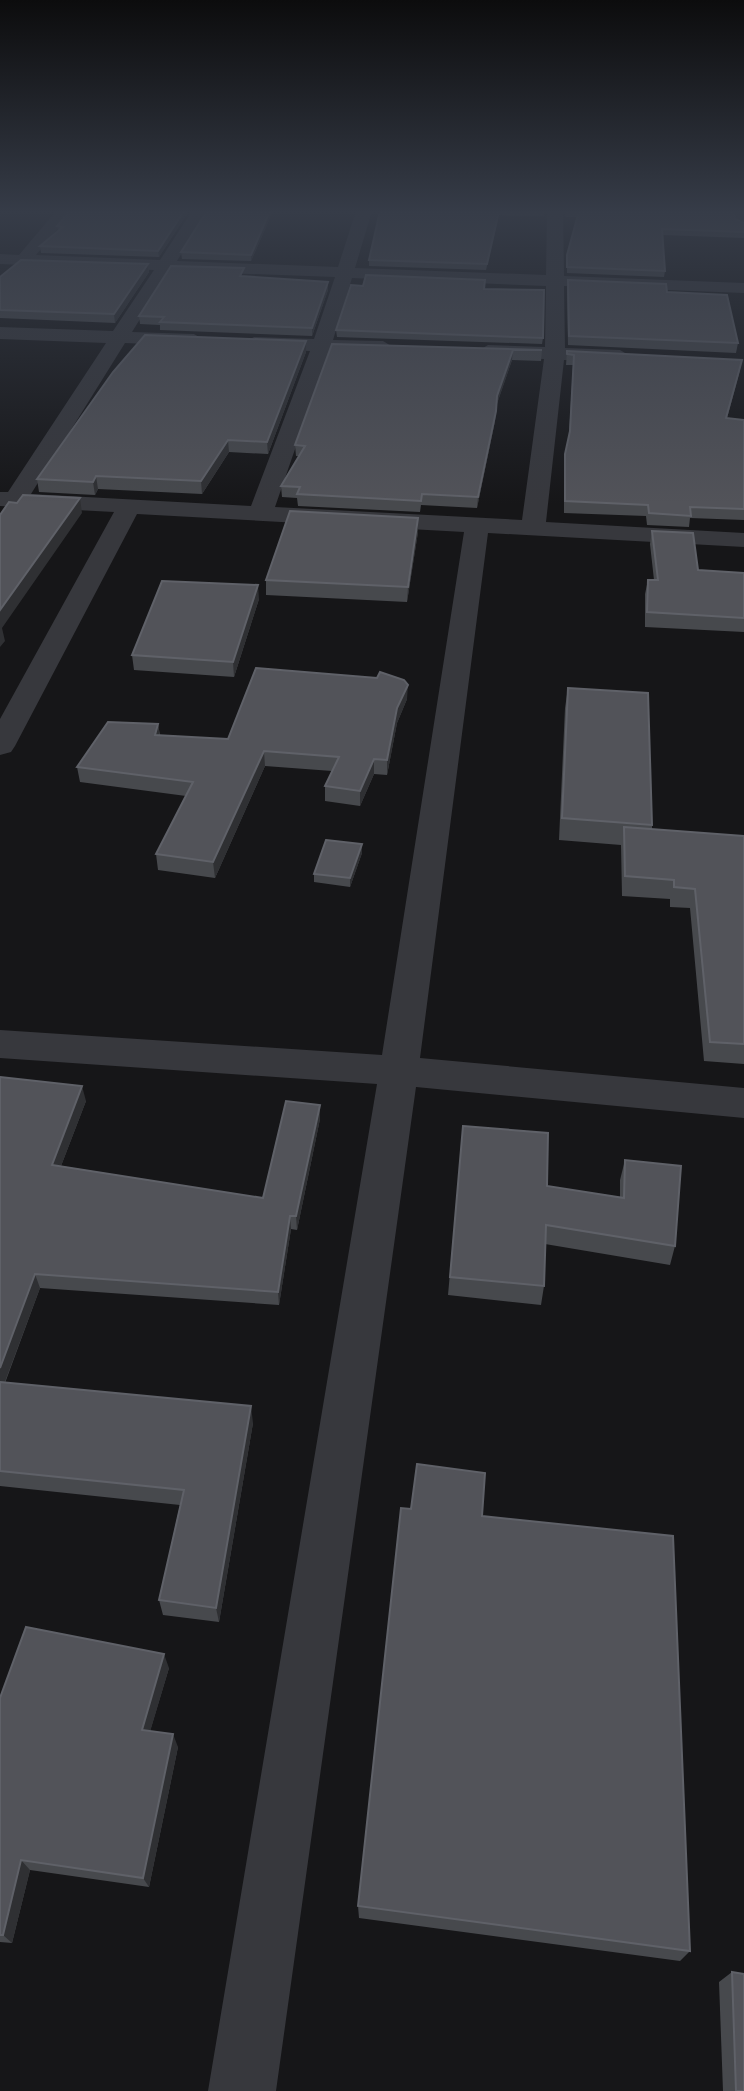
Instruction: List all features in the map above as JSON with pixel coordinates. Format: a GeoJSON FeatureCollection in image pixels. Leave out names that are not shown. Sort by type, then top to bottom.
{"type":"FeatureCollection","features":[{"type":"Feature","properties":{"kind":"street"},"geometry":{"type":"LineString","coordinates":[[8,500],[139,309]]}},
{"type":"Feature","properties":{"kind":"street"},"geometry":{"type":"LineString","coordinates":[[261,512],[334,309]]}},
{"type":"Feature","properties":{"kind":"street"},"geometry":{"type":"LineString","coordinates":[[533,529],[555,353],[556,309]]}},
{"type":"Feature","properties":{"kind":"street"},"geometry":{"type":"LineString","coordinates":[[0,334],[214,341]]}},
{"type":"Feature","properties":{"kind":"street"},"geometry":{"type":"LineString","coordinates":[[241,342],[404,348]]}},
{"type":"Feature","properties":{"kind":"street"},"geometry":{"type":"LineString","coordinates":[[473,350],[636,357]]}},
{"type":"Feature","properties":{"kind":"street"},"geometry":{"type":"LineString","coordinates":[[8,500],[744,540]]}},
{"type":"Feature","properties":{"kind":"street"},"geometry":{"type":"LineString","coordinates":[[0,746],[130,506]]}},
{"type":"Feature","properties":{"kind":"street"},"geometry":{"type":"LineString","coordinates":[[242,2091],[399,1072],[477,525]]}},
{"type":"Feature","properties":{"kind":"street"},"geometry":{"type":"LineString","coordinates":[[0,1044],[399,1072],[744,1103]]}},
{"type":"Feature","properties":{"kind":"building"},"geometry":{"type":"Polygon","coordinates":[[[0,309],[118,309],[114,314],[0,309]]]}},
{"type":"Feature","properties":{"kind":"building"},"geometry":{"type":"Polygon","coordinates":[[[144,309],[319,309],[312,328],[160,322],[164,317],[139,316],[144,309]]]}},
{"type":"Feature","properties":{"kind":"building"},"geometry":{"type":"Polygon","coordinates":[[[343,309],[544,309],[543,338],[336,330],[343,309]]]}},
{"type":"Feature","properties":{"kind":"building"},"geometry":{"type":"Polygon","coordinates":[[[569,309],[730,309],[738,343],[569,336],[569,309]]]}},
{"type":"Feature","properties":{"kind":"building"},"geometry":{"type":"Polygon","coordinates":[[[145,335],[306,341],[267,442],[228,440],[201,481],[96,476],[93,482],[37,479],[113,372],[145,335]]]}},
{"type":"Feature","properties":{"kind":"building"},"geometry":{"type":"Polygon","coordinates":[[[332,344],[542,350],[513,350],[497,396],[478,497],[422,494],[421,501],[297,494],[300,487],[281,486],[305,446],[295,445],[332,344]]]}},
{"type":"Feature","properties":{"kind":"building"},"geometry":{"type":"Polygon","coordinates":[[[567,351],[742,360],[726,418],[744,420],[744,509],[690,507],[691,516],[649,513],[648,505],[565,501],[565,454],[570,431],[574,355],[567,354],[567,351]]]}},
{"type":"Feature","properties":{"kind":"building"},"geometry":{"type":"Polygon","coordinates":[[[23,495],[80,498],[0,610],[0,515],[9,502],[17,503],[23,495]]]}},
{"type":"Feature","properties":{"kind":"building"},"geometry":{"type":"Polygon","coordinates":[[[290,511],[418,518],[408,587],[266,580],[290,511]]]}},
{"type":"Feature","properties":{"kind":"building"},"geometry":{"type":"Polygon","coordinates":[[[652,531],[693,533],[698,570],[744,573],[744,618],[647,612],[648,580],[658,580],[652,531]]]}},
{"type":"Feature","properties":{"kind":"building"},"geometry":{"type":"Polygon","coordinates":[[[162,581],[258,585],[233,662],[132,655],[162,581]]]}},
{"type":"Feature","properties":{"kind":"building"},"geometry":{"type":"Polygon","coordinates":[[[256,668],[377,678],[380,672],[404,680],[408,685],[397,708],[387,760],[374,759],[360,791],[325,786],[339,757],[264,751],[213,862],[156,854],[193,782],[77,767],[108,722],[158,724],[155,735],[228,739],[256,668]]]}},
{"type":"Feature","properties":{"kind":"building"},"geometry":{"type":"Polygon","coordinates":[[[568,688],[648,693],[652,825],[562,818],[568,688]]]}},
{"type":"Feature","properties":{"kind":"building"},"geometry":{"type":"Polygon","coordinates":[[[624,827],[744,836],[744,1044],[710,1042],[695,889],[674,887],[674,880],[625,876],[624,827]]]}},
{"type":"Feature","properties":{"kind":"building"},"geometry":{"type":"Polygon","coordinates":[[[326,840],[362,844],[350,878],[314,874],[326,840]]]}},
{"type":"Feature","properties":{"kind":"building"},"geometry":{"type":"Polygon","coordinates":[[[0,1077],[82,1086],[52,1165],[263,1198],[286,1101],[320,1105],[296,1216],[290,1216],[278,1292],[35,1274],[0,1368],[0,1077]]]}},
{"type":"Feature","properties":{"kind":"building"},"geometry":{"type":"Polygon","coordinates":[[[463,1126],[548,1133],[547,1186],[624,1198],[625,1160],[681,1166],[675,1246],[546,1225],[544,1286],[450,1277],[463,1126]]]}},
{"type":"Feature","properties":{"kind":"building"},"geometry":{"type":"Polygon","coordinates":[[[0,1382],[251,1406],[216,1608],[159,1600],[184,1490],[0,1471],[0,1382]]]}},
{"type":"Feature","properties":{"kind":"building"},"geometry":{"type":"Polygon","coordinates":[[[417,1464],[485,1473],[482,1516],[673,1536],[690,1951],[358,1906],[401,1508],[411,1509],[417,1464]]]}},
{"type":"Feature","properties":{"kind":"building"},"geometry":{"type":"Polygon","coordinates":[[[26,1627],[164,1654],[142,1730],[173,1734],[143,1878],[21,1860],[3,1935],[0,1935],[0,1698],[26,1627]]]}},
{"type":"Feature","properties":{"kind":"building"},"geometry":{"type":"Polygon","coordinates":[[[732,1972],[744,1974],[744,2091],[736,2091],[732,1972]]]}}]}
